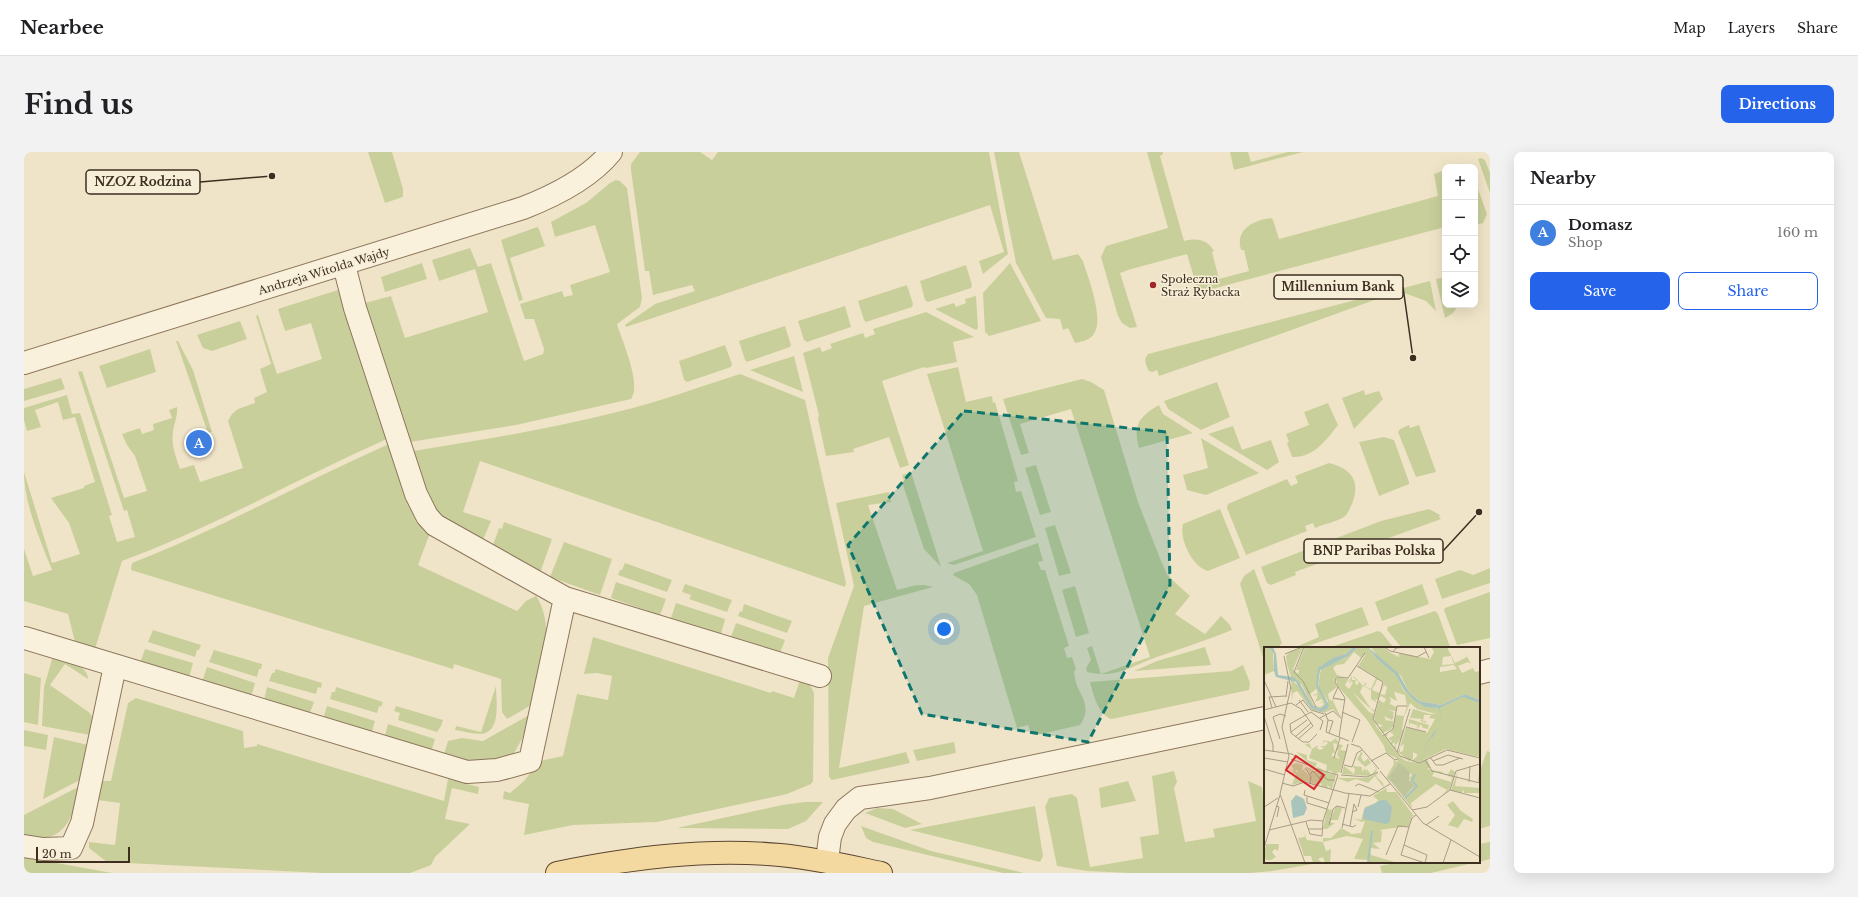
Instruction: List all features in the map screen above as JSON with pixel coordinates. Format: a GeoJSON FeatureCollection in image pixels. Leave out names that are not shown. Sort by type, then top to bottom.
{"type":"FeatureCollection","features":[{"type":"Feature","properties":{"kind":"main road"},"geometry":{"type":"LineString","coordinates":[[557,873],[598,864],[669,855],[765,854],[828,861],[881,873]]}},
{"type":"Feature","properties":{"kind":"street","name":"Andrzeja Witolda Wajdy"},"geometry":{"type":"LineString","coordinates":[[24,363],[344,265],[523,208],[568,187],[611,152]]}},
{"type":"Feature","properties":{"kind":"street"},"geometry":{"type":"LineString","coordinates":[[344,265],[355,308],[416,494],[427,516],[444,531],[565,598],[820,676]]}},
{"type":"Feature","properties":{"kind":"street"},"geometry":{"type":"LineString","coordinates":[[25,638],[467,772],[497,770],[530,762],[565,598]]}},
{"type":"Feature","properties":{"kind":"street"},"geometry":{"type":"LineString","coordinates":[[24,846],[43,849],[71,848],[82,823],[115,666]]}},
{"type":"Feature","properties":{"kind":"street"},"geometry":{"type":"LineString","coordinates":[[1480,673],[1490,670]]}},
{"type":"Feature","properties":{"kind":"street"},"geometry":{"type":"LineString","coordinates":[[828,861],[830,837],[835,824],[846,808],[860,798],[930,788],[1264,718]]}},
{"type":"Feature","properties":{"kind":"highlighted area"},"geometry":{"type":"Polygon","coordinates":[[[964,411],[1167,432],[1170,585],[1088,742],[922,714],[848,545],[964,411]]]}},
{"type":"Feature","properties":{"kind":"green space"},"geometry":{"type":"Polygon","coordinates":[[[368,152],[392,152],[403,189],[403,197],[385,203],[368,152]]]}},
{"type":"Feature","properties":{"kind":"green space"},"geometry":{"type":"Polygon","coordinates":[[[640,152],[700,152],[712,160],[718,152],[989,152],[1008,254],[983,274],[979,261],[1004,252],[990,205],[626,327],[625,325],[655,304],[695,291],[692,285],[653,295],[649,271],[645,271],[631,170],[631,164],[640,152]]]}},
{"type":"Feature","properties":{"kind":"green space"},"geometry":{"type":"Polygon","coordinates":[[[994,152],[1019,152],[1053,260],[1078,254],[1083,261],[1097,313],[1095,332],[1090,338],[1075,343],[1068,328],[1063,330],[1060,319],[1046,318],[1016,263],[994,152]]]}},
{"type":"Feature","properties":{"kind":"green space"},"geometry":{"type":"Polygon","coordinates":[[[1147,152],[1163,152],[1160,156],[1184,241],[1201,240],[1211,247],[1214,251],[1212,252],[1219,279],[1249,271],[1244,250],[1241,250],[1241,237],[1247,227],[1258,221],[1271,218],[1279,239],[1438,196],[1434,174],[1442,171],[1442,228],[1197,293],[1195,292],[1198,291],[1187,254],[1120,273],[1137,327],[1130,328],[1122,323],[1118,316],[1101,257],[1106,246],[1168,228],[1147,152]]]}},
{"type":"Feature","properties":{"kind":"green space"},"geometry":{"type":"Polygon","coordinates":[[[1230,152],[1248,152],[1251,162],[1288,152],[1303,152],[1234,170],[1230,152]]]}},
{"type":"Feature","properties":{"kind":"green space"},"geometry":{"type":"Polygon","coordinates":[[[1481,158],[1485,160],[1490,173],[1490,193],[1478,159],[1481,158]]]}},
{"type":"Feature","properties":{"kind":"green space"},"geometry":{"type":"Polygon","coordinates":[[[616,180],[620,181],[627,188],[642,298],[640,307],[617,324],[633,373],[634,392],[631,399],[516,425],[410,442],[365,303],[391,296],[405,338],[488,312],[475,269],[439,281],[432,260],[470,248],[478,267],[491,263],[524,361],[543,354],[544,349],[534,319],[525,319],[520,304],[562,291],[564,297],[573,295],[570,285],[610,272],[595,225],[555,237],[551,222],[586,203],[610,183],[616,180]]]}},
{"type":"Feature","properties":{"kind":"green space"},"geometry":{"type":"Polygon","coordinates":[[[1478,189],[1487,214],[1483,223],[1478,224],[1478,189]]]}},
{"type":"Feature","properties":{"kind":"green space"},"geometry":{"type":"Polygon","coordinates":[[[537,227],[545,246],[510,258],[523,300],[519,301],[501,240],[537,227]]]}},
{"type":"Feature","properties":{"kind":"green space"},"geometry":{"type":"Polygon","coordinates":[[[422,263],[427,279],[385,292],[381,277],[422,263]]]}},
{"type":"Feature","properties":{"kind":"green space"},"geometry":{"type":"Polygon","coordinates":[[[1010,263],[1041,321],[989,336],[985,332],[983,293],[1010,263]]]}},
{"type":"Feature","properties":{"kind":"green space"},"geometry":{"type":"Polygon","coordinates":[[[966,265],[972,285],[971,288],[928,302],[925,300],[920,281],[966,265]]]}},
{"type":"Feature","properties":{"kind":"green space"},"geometry":{"type":"Polygon","coordinates":[[[1442,278],[1442,305],[1436,279],[1442,278]]]}},
{"type":"Feature","properties":{"kind":"green space"},"geometry":{"type":"Polygon","coordinates":[[[1430,281],[1436,311],[1426,301],[1396,290],[1430,281]]]}},
{"type":"Feature","properties":{"kind":"green space"},"geometry":{"type":"Polygon","coordinates":[[[907,285],[913,304],[912,307],[866,322],[864,320],[858,301],[907,285]]]}},
{"type":"Feature","properties":{"kind":"green space"},"geometry":{"type":"Polygon","coordinates":[[[338,290],[387,439],[223,518],[156,548],[122,561],[95,649],[75,642],[68,614],[24,601],[24,549],[33,576],[52,570],[30,509],[24,472],[52,563],[80,554],[69,523],[51,498],[84,488],[84,486],[95,482],[75,417],[63,420],[58,402],[35,410],[41,427],[27,431],[24,420],[24,408],[67,395],[72,414],[80,413],[112,515],[109,516],[117,542],[135,537],[127,510],[124,511],[78,372],[82,371],[124,498],[147,491],[135,456],[127,445],[122,434],[140,428],[142,434],[154,430],[153,424],[172,418],[169,410],[177,407],[173,446],[180,469],[194,465],[200,482],[243,468],[228,421],[232,414],[238,409],[255,403],[254,398],[267,392],[260,369],[271,364],[256,316],[258,315],[277,374],[322,359],[311,323],[285,331],[278,309],[338,290]]]}},
{"type":"Feature","properties":{"kind":"green space"},"geometry":{"type":"Polygon","coordinates":[[[1390,291],[1391,294],[1159,376],[1157,370],[1152,372],[1149,371],[1146,365],[1145,360],[1148,354],[1390,291]]]}},
{"type":"Feature","properties":{"kind":"green space"},"geometry":{"type":"Polygon","coordinates":[[[976,296],[978,328],[976,330],[935,309],[954,303],[956,307],[966,303],[965,299],[976,296]]]}},
{"type":"Feature","properties":{"kind":"green space"},"geometry":{"type":"Polygon","coordinates":[[[845,306],[851,327],[807,342],[804,340],[798,321],[845,306]]]}},
{"type":"Feature","properties":{"kind":"green space"},"geometry":{"type":"Polygon","coordinates":[[[1443,308],[1457,308],[1453,313],[1445,318],[1443,308]]]}},
{"type":"Feature","properties":{"kind":"green space"},"geometry":{"type":"Polygon","coordinates":[[[926,312],[974,337],[953,342],[957,362],[926,368],[924,367],[882,381],[909,465],[900,468],[889,437],[853,449],[854,452],[826,456],[818,419],[819,415],[803,353],[820,347],[822,352],[832,348],[830,344],[863,333],[865,338],[875,334],[873,329],[926,312]]]}},
{"type":"Feature","properties":{"kind":"green space"},"geometry":{"type":"Polygon","coordinates":[[[240,321],[247,339],[212,351],[203,348],[197,335],[240,321]]]}},
{"type":"Feature","properties":{"kind":"green space"},"geometry":{"type":"Polygon","coordinates":[[[785,326],[791,345],[790,347],[747,362],[745,360],[739,341],[785,326]]]}},
{"type":"Feature","properties":{"kind":"green space"},"geometry":{"type":"Polygon","coordinates":[[[176,341],[178,341],[193,370],[212,432],[208,433],[176,341]]]}},
{"type":"Feature","properties":{"kind":"green space"},"geometry":{"type":"Polygon","coordinates":[[[725,345],[732,364],[731,367],[687,382],[684,380],[679,361],[725,345]]]}},
{"type":"Feature","properties":{"kind":"green space"},"geometry":{"type":"Polygon","coordinates":[[[150,349],[156,372],[107,388],[99,366],[150,349]]]}},
{"type":"Feature","properties":{"kind":"green space"},"geometry":{"type":"Polygon","coordinates":[[[794,356],[803,392],[750,370],[794,356]]]}},
{"type":"Feature","properties":{"kind":"green space"},"geometry":{"type":"Polygon","coordinates":[[[958,367],[966,402],[992,396],[993,403],[995,402],[1018,481],[1014,482],[1016,492],[1021,491],[1036,537],[954,565],[947,563],[983,551],[927,374],[958,367]]]}},
{"type":"Feature","properties":{"kind":"green space"},"geometry":{"type":"Polygon","coordinates":[[[740,374],[805,400],[846,583],[845,587],[480,461],[463,512],[491,521],[482,542],[462,531],[442,517],[432,506],[413,451],[567,424],[648,404],[740,374]]]}},
{"type":"Feature","properties":{"kind":"green space"},"geometry":{"type":"Polygon","coordinates":[[[61,378],[65,389],[24,401],[24,389],[61,378]]]}},
{"type":"Feature","properties":{"kind":"green space"},"geometry":{"type":"Polygon","coordinates":[[[1082,379],[1091,382],[1104,390],[1138,502],[1161,561],[1168,576],[1190,596],[1175,614],[1205,634],[1221,616],[1230,625],[1232,630],[1116,673],[1107,674],[1102,674],[1150,657],[1071,409],[1020,424],[1029,453],[1021,455],[1003,399],[1082,379]]]}},
{"type":"Feature","properties":{"kind":"green space"},"geometry":{"type":"Polygon","coordinates":[[[1217,382],[1230,417],[1201,430],[1168,409],[1164,401],[1217,382]]]}},
{"type":"Feature","properties":{"kind":"green space"},"geometry":{"type":"Polygon","coordinates":[[[1364,390],[1365,395],[1379,391],[1383,399],[1354,429],[1342,398],[1364,390]]]}},
{"type":"Feature","properties":{"kind":"green space"},"geometry":{"type":"Polygon","coordinates":[[[1328,403],[1338,425],[1319,447],[1307,455],[1292,457],[1287,443],[1289,442],[1286,434],[1309,425],[1304,412],[1328,403]]]}},
{"type":"Feature","properties":{"kind":"green space"},"geometry":{"type":"Polygon","coordinates":[[[1159,405],[1163,414],[1193,433],[1139,448],[1137,428],[1139,423],[1146,414],[1159,405]]]}},
{"type":"Feature","properties":{"kind":"green space"},"geometry":{"type":"Polygon","coordinates":[[[1409,425],[1410,428],[1419,425],[1436,472],[1416,477],[1398,432],[1400,429],[1409,425]]]}},
{"type":"Feature","properties":{"kind":"green space"},"geometry":{"type":"Polygon","coordinates":[[[1233,426],[1242,450],[1271,440],[1279,462],[1267,470],[1208,434],[1233,426]]]}},
{"type":"Feature","properties":{"kind":"green space"},"geometry":{"type":"Polygon","coordinates":[[[1384,437],[1394,440],[1409,484],[1379,496],[1359,442],[1384,437]]]}},
{"type":"Feature","properties":{"kind":"green space"},"geometry":{"type":"Polygon","coordinates":[[[1201,438],[1259,473],[1206,495],[1187,490],[1183,475],[1208,468],[1201,438]]]}},
{"type":"Feature","properties":{"kind":"green space"},"geometry":{"type":"Polygon","coordinates":[[[389,444],[430,533],[418,565],[517,611],[526,601],[536,596],[542,608],[545,621],[545,649],[533,704],[507,719],[502,712],[501,679],[454,664],[453,669],[131,570],[132,563],[165,550],[389,444]]]}},
{"type":"Feature","properties":{"kind":"green space"},"geometry":{"type":"Polygon","coordinates":[[[1329,463],[1344,469],[1349,473],[1355,483],[1355,496],[1349,511],[1345,516],[1315,528],[1313,523],[1305,526],[1307,531],[1246,555],[1227,508],[1228,504],[1287,479],[1291,486],[1298,483],[1295,476],[1329,463]]]}},
{"type":"Feature","properties":{"kind":"green space"},"geometry":{"type":"Polygon","coordinates":[[[1036,465],[1051,512],[1040,515],[1025,468],[1036,465]]]}},
{"type":"Feature","properties":{"kind":"green space"},"geometry":{"type":"Polygon","coordinates":[[[911,472],[941,567],[924,549],[902,482],[904,481],[902,475],[911,472]]]}},
{"type":"Feature","properties":{"kind":"green space"},"geometry":{"type":"Polygon","coordinates":[[[889,492],[891,502],[868,505],[897,590],[919,585],[933,587],[864,606],[839,768],[906,752],[910,763],[832,780],[829,777],[828,658],[854,586],[836,503],[889,492]]]}},
{"type":"Feature","properties":{"kind":"green space"},"geometry":{"type":"Polygon","coordinates":[[[1220,509],[1240,558],[1208,571],[1197,564],[1188,552],[1183,537],[1183,524],[1220,509]]]}},
{"type":"Feature","properties":{"kind":"green space"},"geometry":{"type":"Polygon","coordinates":[[[1429,509],[1440,515],[1439,517],[1441,519],[1295,572],[1296,575],[1271,585],[1267,583],[1261,567],[1381,521],[1429,509]]]}},
{"type":"Feature","properties":{"kind":"green space"},"geometry":{"type":"Polygon","coordinates":[[[504,522],[552,539],[540,573],[492,548],[499,528],[502,529],[504,522]]]}},
{"type":"Feature","properties":{"kind":"green space"},"geometry":{"type":"Polygon","coordinates":[[[1055,525],[1071,573],[1059,576],[1045,528],[1055,525]]]}},
{"type":"Feature","properties":{"kind":"green space"},"geometry":{"type":"Polygon","coordinates":[[[564,542],[612,559],[600,595],[550,577],[564,542]]]}},
{"type":"Feature","properties":{"kind":"green space"},"geometry":{"type":"Polygon","coordinates":[[[1038,543],[1043,561],[1038,562],[1041,570],[1045,570],[1069,646],[1064,648],[1067,658],[1072,657],[1076,669],[1074,672],[1077,686],[1086,708],[1085,716],[1080,725],[1037,735],[1031,733],[1028,725],[1017,728],[977,595],[969,584],[953,575],[954,573],[1038,543]]]}},
{"type":"Feature","properties":{"kind":"green space"},"geometry":{"type":"Polygon","coordinates":[[[625,563],[672,580],[667,592],[618,575],[625,563]]]}},
{"type":"Feature","properties":{"kind":"green space"},"geometry":{"type":"Polygon","coordinates":[[[1490,568],[1490,583],[1442,599],[1435,579],[1460,570],[1473,575],[1490,568]]]}},
{"type":"Feature","properties":{"kind":"green space"},"geometry":{"type":"Polygon","coordinates":[[[1254,569],[1282,643],[1279,647],[1264,647],[1264,661],[1240,584],[1244,576],[1254,569]]]}},
{"type":"Feature","properties":{"kind":"green space"},"geometry":{"type":"Polygon","coordinates":[[[616,582],[666,599],[660,615],[611,598],[616,582]]]}},
{"type":"Feature","properties":{"kind":"green space"},"geometry":{"type":"Polygon","coordinates":[[[685,584],[732,600],[727,612],[689,599],[691,595],[682,592],[685,584]]]}},
{"type":"Feature","properties":{"kind":"green space"},"geometry":{"type":"Polygon","coordinates":[[[1422,584],[1429,604],[1382,621],[1375,602],[1422,584]]]}},
{"type":"Feature","properties":{"kind":"green space"},"geometry":{"type":"Polygon","coordinates":[[[1075,586],[1089,633],[1076,637],[1062,590],[1075,586]]]}},
{"type":"Feature","properties":{"kind":"green space"},"geometry":{"type":"Polygon","coordinates":[[[1490,592],[1490,638],[1457,645],[1444,610],[1445,608],[1490,592]]]}},
{"type":"Feature","properties":{"kind":"green space"},"geometry":{"type":"Polygon","coordinates":[[[676,603],[725,619],[721,634],[671,618],[676,603]]]}},
{"type":"Feature","properties":{"kind":"green space"},"geometry":{"type":"Polygon","coordinates":[[[744,604],[792,621],[787,633],[738,616],[740,611],[742,612],[744,604]]]}},
{"type":"Feature","properties":{"kind":"green space"},"geometry":{"type":"Polygon","coordinates":[[[1362,607],[1369,625],[1305,647],[1298,646],[1319,637],[1315,624],[1362,607]]]}},
{"type":"Feature","properties":{"kind":"green space"},"geometry":{"type":"Polygon","coordinates":[[[1435,611],[1438,614],[1450,647],[1401,647],[1387,630],[1388,627],[1435,611]]]}},
{"type":"Feature","properties":{"kind":"green space"},"geometry":{"type":"Polygon","coordinates":[[[736,623],[785,640],[780,653],[731,637],[736,623]]]}},
{"type":"Feature","properties":{"kind":"green space"},"geometry":{"type":"Polygon","coordinates":[[[153,630],[201,645],[199,650],[197,650],[195,657],[148,642],[153,630]]]}},
{"type":"Feature","properties":{"kind":"green space"},"geometry":{"type":"Polygon","coordinates":[[[1378,631],[1382,633],[1393,647],[1331,647],[1378,631]]]}},
{"type":"Feature","properties":{"kind":"green space"},"geometry":{"type":"Polygon","coordinates":[[[593,637],[771,693],[772,691],[794,698],[800,680],[807,683],[814,693],[813,781],[811,784],[787,794],[657,822],[573,825],[524,835],[529,804],[503,799],[504,791],[510,793],[524,781],[540,761],[563,756],[577,694],[608,700],[612,676],[597,673],[584,674],[593,637]]]}},
{"type":"Feature","properties":{"kind":"green space"},"geometry":{"type":"Polygon","coordinates":[[[1092,646],[1101,674],[1087,672],[1086,668],[1091,660],[1087,648],[1092,646]]]}},
{"type":"Feature","properties":{"kind":"green space"},"geometry":{"type":"Polygon","coordinates":[[[1205,647],[1211,665],[1134,671],[1157,661],[1205,647]]]}},
{"type":"Feature","properties":{"kind":"green space"},"geometry":{"type":"Polygon","coordinates":[[[145,649],[193,663],[189,678],[140,663],[145,649]]]}},
{"type":"Feature","properties":{"kind":"green space"},"geometry":{"type":"Polygon","coordinates":[[[214,650],[262,664],[257,677],[209,662],[214,650]]]}},
{"type":"Feature","properties":{"kind":"green space"},"geometry":{"type":"Polygon","coordinates":[[[53,656],[80,666],[87,674],[88,679],[65,664],[50,685],[90,713],[93,719],[90,735],[42,726],[44,687],[53,656]]]}},
{"type":"Feature","properties":{"kind":"green space"},"geometry":{"type":"Polygon","coordinates":[[[1243,665],[1250,683],[1249,690],[1112,719],[1107,717],[1100,710],[1090,682],[1231,671],[1243,665]]]}},
{"type":"Feature","properties":{"kind":"green space"},"geometry":{"type":"Polygon","coordinates":[[[207,667],[255,683],[251,697],[202,682],[207,667]]]}},
{"type":"Feature","properties":{"kind":"green space"},"geometry":{"type":"Polygon","coordinates":[[[276,669],[322,683],[321,688],[318,687],[316,694],[269,681],[272,673],[274,673],[276,669]]]}},
{"type":"Feature","properties":{"kind":"green space"},"geometry":{"type":"Polygon","coordinates":[[[24,673],[41,678],[38,725],[24,722],[24,673]]]}},
{"type":"Feature","properties":{"kind":"green space"},"geometry":{"type":"Polygon","coordinates":[[[496,686],[497,707],[495,722],[492,728],[487,732],[480,734],[455,730],[456,726],[481,732],[496,686]]]}},
{"type":"Feature","properties":{"kind":"green space"},"geometry":{"type":"Polygon","coordinates":[[[267,687],[314,702],[309,715],[264,701],[267,687]]]}},
{"type":"Feature","properties":{"kind":"green space"},"geometry":{"type":"Polygon","coordinates":[[[336,687],[383,702],[381,707],[379,706],[377,713],[330,699],[332,692],[335,692],[336,687]]]}},
{"type":"Feature","properties":{"kind":"green space"},"geometry":{"type":"Polygon","coordinates":[[[136,698],[243,731],[244,748],[257,746],[257,744],[444,801],[448,779],[479,787],[478,794],[452,788],[445,819],[470,824],[435,857],[431,865],[410,873],[322,873],[107,862],[89,848],[89,842],[115,845],[120,803],[97,800],[101,781],[111,781],[128,703],[136,698]]]}},
{"type":"Feature","properties":{"kind":"green space"},"geometry":{"type":"Polygon","coordinates":[[[327,706],[375,721],[371,735],[323,719],[327,706]]]}},
{"type":"Feature","properties":{"kind":"green space"},"geometry":{"type":"Polygon","coordinates":[[[396,706],[443,720],[441,726],[437,732],[398,720],[400,713],[394,711],[396,706]]]}},
{"type":"Feature","properties":{"kind":"green space"},"geometry":{"type":"Polygon","coordinates":[[[531,714],[522,739],[513,755],[490,766],[443,757],[448,741],[462,738],[483,741],[531,714]]]}},
{"type":"Feature","properties":{"kind":"green space"},"geometry":{"type":"Polygon","coordinates":[[[388,724],[435,739],[431,752],[384,739],[388,724]]]}},
{"type":"Feature","properties":{"kind":"green space"},"geometry":{"type":"Polygon","coordinates":[[[24,730],[48,735],[46,750],[24,746],[24,730]]]}},
{"type":"Feature","properties":{"kind":"green space"},"geometry":{"type":"Polygon","coordinates":[[[54,737],[88,745],[82,779],[43,799],[54,737]]]}},
{"type":"Feature","properties":{"kind":"green space"},"geometry":{"type":"Polygon","coordinates":[[[954,742],[956,753],[917,761],[913,750],[954,742]]]}},
{"type":"Feature","properties":{"kind":"green space"},"geometry":{"type":"Polygon","coordinates":[[[1487,751],[1490,752],[1490,826],[1480,829],[1480,770],[1487,751]]]}},
{"type":"Feature","properties":{"kind":"green space"},"geometry":{"type":"Polygon","coordinates":[[[1174,771],[1177,782],[1174,788],[1185,842],[1215,837],[1213,829],[1256,821],[1248,781],[1262,787],[1264,803],[1264,863],[1318,863],[1251,873],[1129,873],[1087,871],[1057,866],[1045,807],[1049,798],[1072,794],[1077,798],[1090,867],[1143,858],[1140,837],[1159,834],[1152,776],[1174,771]]]}},
{"type":"Feature","properties":{"kind":"green space"},"geometry":{"type":"Polygon","coordinates":[[[1128,781],[1136,801],[1101,808],[1099,788],[1128,781]]]}},
{"type":"Feature","properties":{"kind":"green space"},"geometry":{"type":"Polygon","coordinates":[[[80,786],[70,819],[59,832],[52,836],[43,838],[24,837],[24,815],[80,786]]]}},
{"type":"Feature","properties":{"kind":"green space"},"geometry":{"type":"Polygon","coordinates":[[[805,802],[823,802],[806,821],[788,829],[677,828],[782,805],[805,802]]]}},
{"type":"Feature","properties":{"kind":"green space"},"geometry":{"type":"Polygon","coordinates":[[[1035,806],[1043,856],[1040,862],[910,830],[1035,806]]]}},
{"type":"Feature","properties":{"kind":"green space"},"geometry":{"type":"Polygon","coordinates":[[[877,808],[893,809],[922,824],[905,828],[865,813],[877,808]]]}},
{"type":"Feature","properties":{"kind":"green space"},"geometry":{"type":"Polygon","coordinates":[[[861,826],[931,851],[1024,873],[1003,873],[873,842],[866,838],[861,826]]]}},
{"type":"Feature","properties":{"kind":"green space"},"geometry":{"type":"Polygon","coordinates":[[[1490,842],[1490,859],[1480,862],[1480,844],[1490,842]]]}},
{"type":"Feature","properties":{"kind":"green space"},"geometry":{"type":"Polygon","coordinates":[[[24,857],[112,873],[24,873],[24,857]]]}},
{"type":"Feature","properties":{"kind":"green space"},"geometry":{"type":"Polygon","coordinates":[[[1394,863],[1473,863],[1431,873],[1382,873],[1380,866],[1394,863]]]}},
{"type":"Feature","properties":{"kind":"place","name":"NZOZ Rodzina"},"geometry":{"type":"Point","coordinates":[272,176]}},
{"type":"Feature","properties":{"kind":"place","name":"Społeczna Straż Rybacka"},"geometry":{"type":"Point","coordinates":[1153,285]}},
{"type":"Feature","properties":{"kind":"place","name":"Millennium Bank"},"geometry":{"type":"Point","coordinates":[1413,358]}},
{"type":"Feature","properties":{"kind":"place","name":"Domasz"},"geometry":{"type":"Point","coordinates":[199,443]}},
{"type":"Feature","properties":{"kind":"place","name":"BNP Paribas Polska"},"geometry":{"type":"Point","coordinates":[1479,512]}}]}
